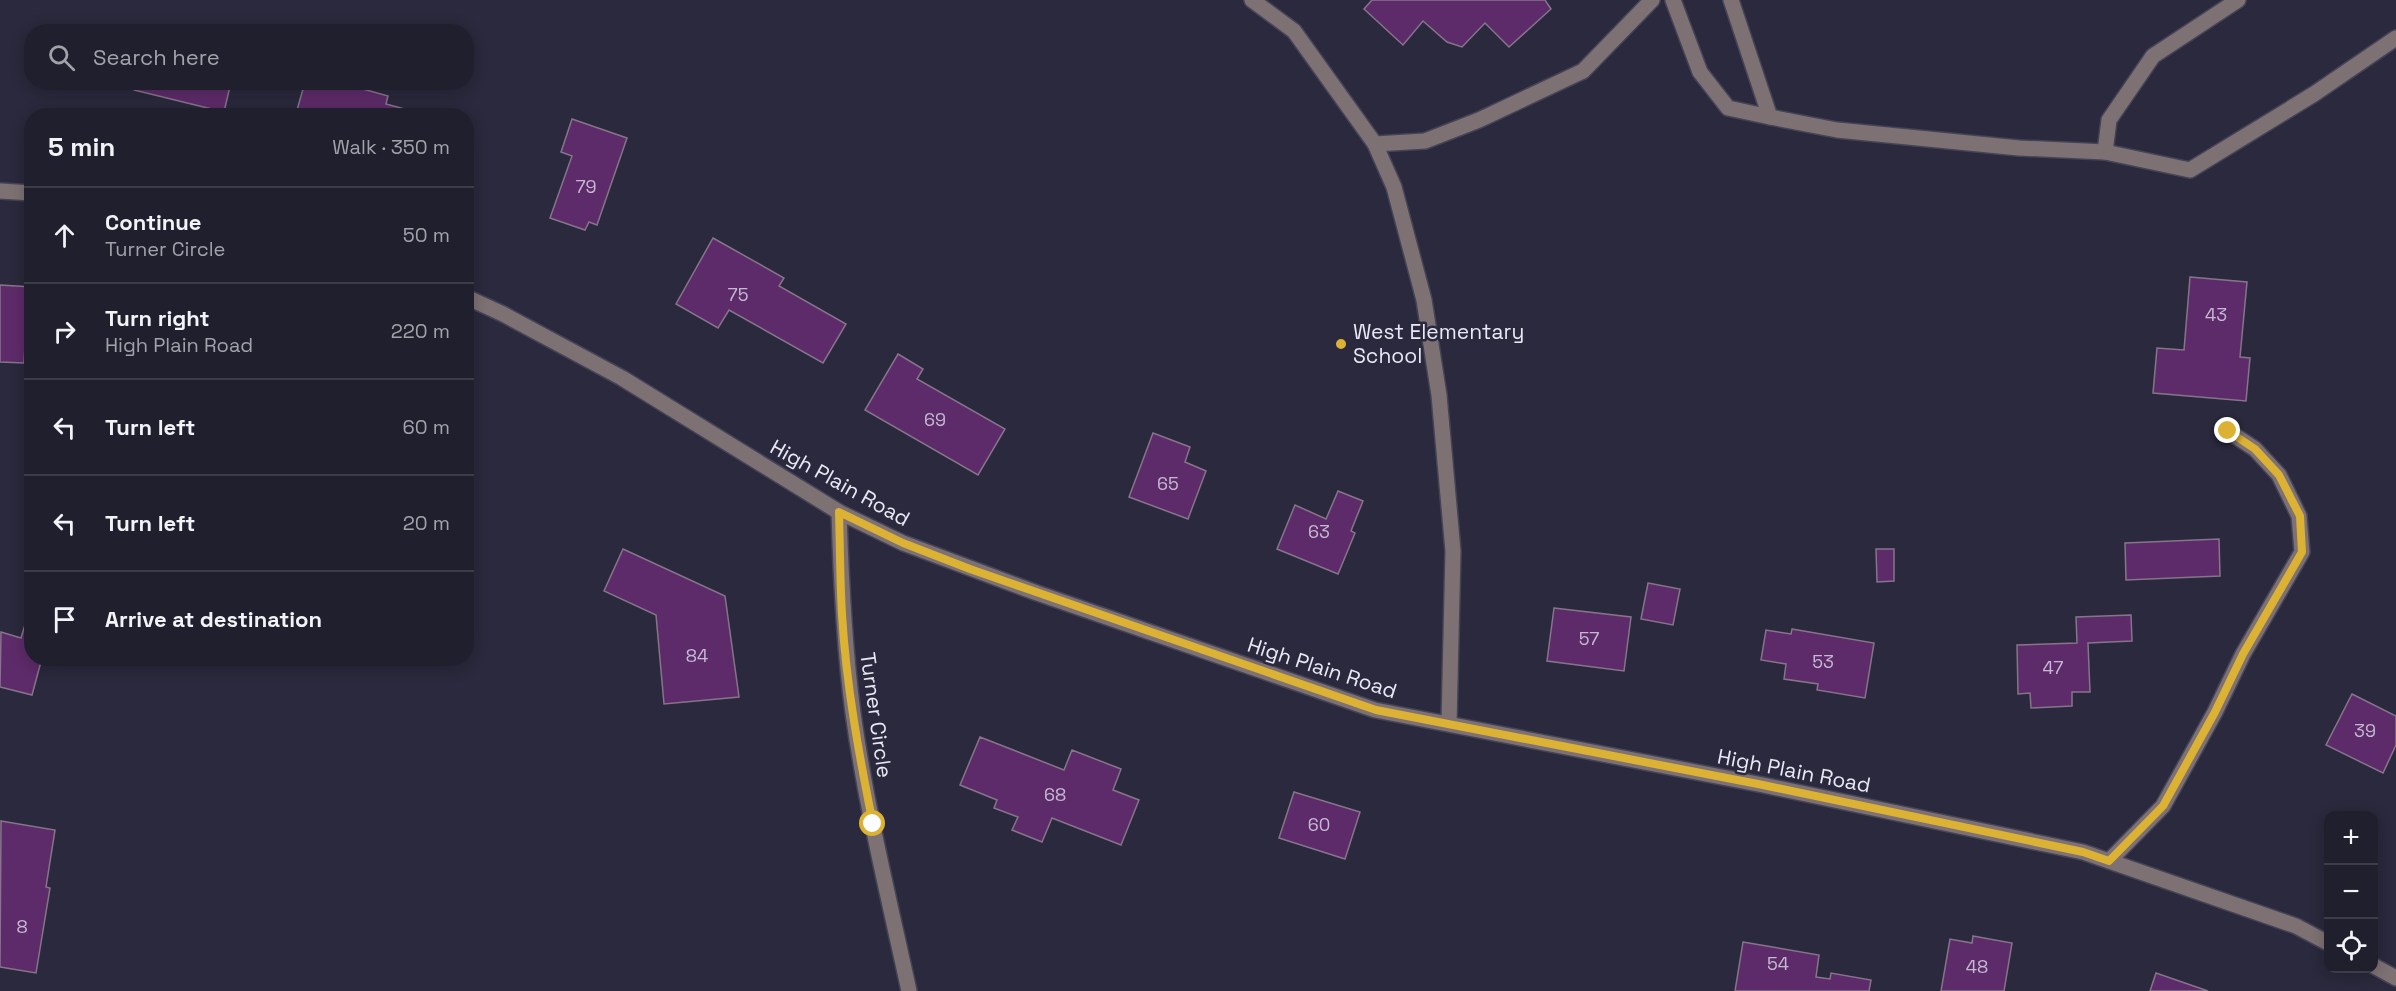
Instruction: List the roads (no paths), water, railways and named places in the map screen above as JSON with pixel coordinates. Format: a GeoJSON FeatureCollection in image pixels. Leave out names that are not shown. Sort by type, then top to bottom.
{"type":"FeatureCollection","features":[{"type":"Feature","properties":{"kind":"street"},"geometry":{"type":"LineString","coordinates":[[1252,0],[1294,31],[1376,144],[1394,187],[1424,300],[1439,395],[1453,551],[1449,723]]}},
{"type":"Feature","properties":{"kind":"street"},"geometry":{"type":"LineString","coordinates":[[1376,144],[1425,141],[1479,120],[1583,71],[1652,0]]}},
{"type":"Feature","properties":{"kind":"street"},"geometry":{"type":"LineString","coordinates":[[1673,0],[1700,72],[1728,108],[1849,132],[2019,148],[2105,152],[2190,170],[2314,94],[2396,38]]}},
{"type":"Feature","properties":{"kind":"street"},"geometry":{"type":"LineString","coordinates":[[1731,0],[1770,117]]}},
{"type":"Feature","properties":{"kind":"street"},"geometry":{"type":"LineString","coordinates":[[2105,152],[2109,120],[2152,56],[2238,0]]}},
{"type":"Feature","properties":{"kind":"street"},"geometry":{"type":"LineString","coordinates":[[0,191],[24,193]]}},
{"type":"Feature","properties":{"kind":"street","name":"High Plain Road"},"geometry":{"type":"LineString","coordinates":[[474,301],[622,378],[839,512],[903,543],[970,569],[1263,671],[1376,710],[1763,785],[2083,852],[2296,926],[2324,941]]}},
{"type":"Feature","properties":{"kind":"street"},"geometry":{"type":"LineString","coordinates":[[2109,861],[2163,806],[2215,712],[2243,654],[2302,552],[2300,516],[2279,475],[2255,449],[2228,431]]}},
{"type":"Feature","properties":{"kind":"street","name":"Turner Circle"},"geometry":{"type":"LineString","coordinates":[[839,512],[842,615],[853,713],[864,777],[909,991]]}},
{"type":"Feature","properties":{"kind":"street"},"geometry":{"type":"LineString","coordinates":[[2378,969],[2396,978]]}},
{"type":"Feature","properties":{"kind":"place","name":"West Elementary School"},"geometry":{"type":"Point","coordinates":[1341,344]}}]}
